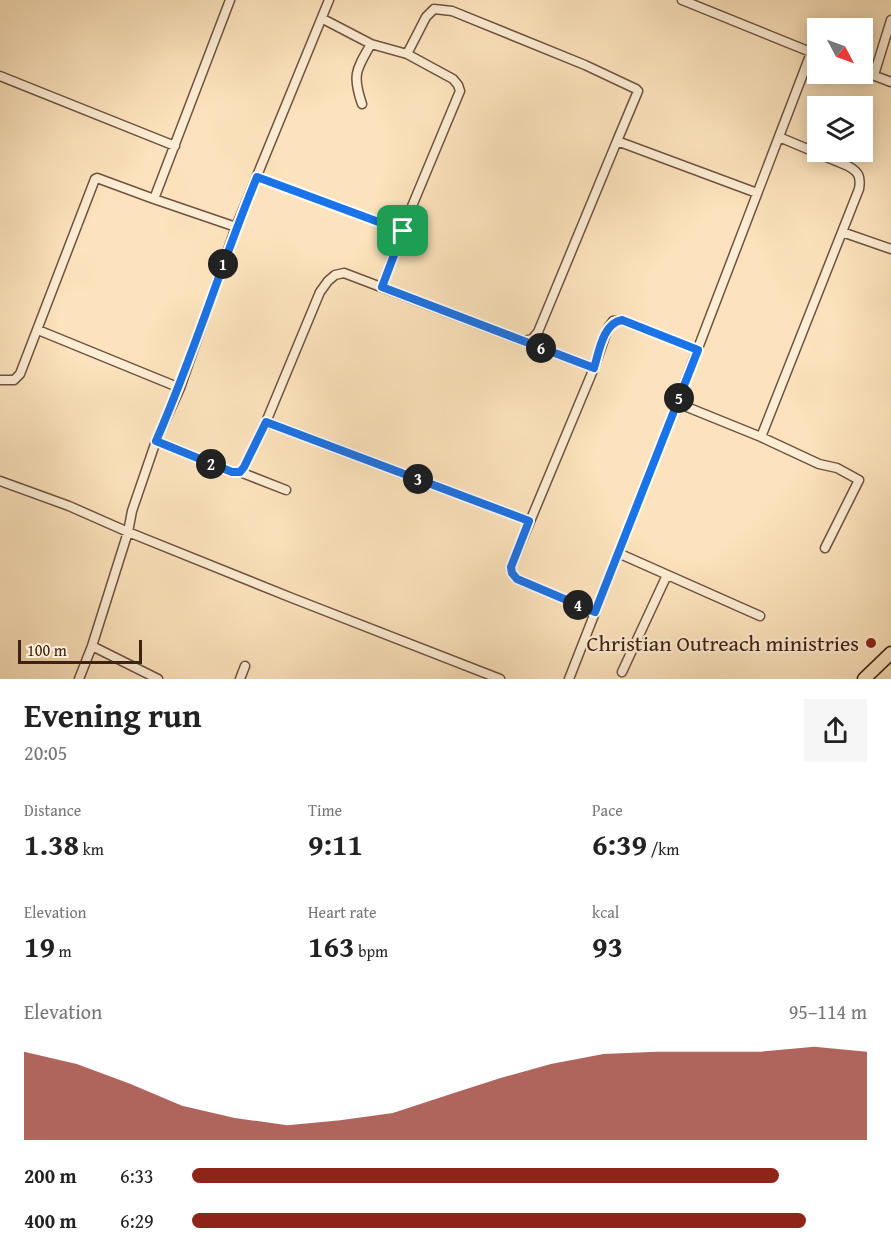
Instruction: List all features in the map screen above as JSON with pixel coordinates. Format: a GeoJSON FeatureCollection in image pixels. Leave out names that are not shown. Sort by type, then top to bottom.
{"type":"FeatureCollection","features":[{"type":"Feature","properties":{"kind":"highway"},"geometry":{"type":"LineString","coordinates":[[864,679],[889,658]]}},
{"type":"Feature","properties":{"kind":"street"},"geometry":{"type":"LineString","coordinates":[[154,199],[230,0]]}},
{"type":"Feature","properties":{"kind":"street"},"geometry":{"type":"LineString","coordinates":[[78,679],[92,646],[128,532],[132,511],[156,441],[180,388],[236,227],[329,0]]}},
{"type":"Feature","properties":{"kind":"street"},"geometry":{"type":"LineString","coordinates":[[682,0],[807,51]]}},
{"type":"Feature","properties":{"kind":"street"},"geometry":{"type":"LineString","coordinates":[[407,54],[426,17],[434,9],[452,11],[575,61],[638,91],[538,332],[532,339],[523,341]]}},
{"type":"Feature","properties":{"kind":"street"},"geometry":{"type":"LineString","coordinates":[[323,19],[371,44],[407,54],[453,79],[460,92],[382,287]]}},
{"type":"Feature","properties":{"kind":"street"},"geometry":{"type":"LineString","coordinates":[[891,20],[874,75],[891,82]]}},
{"type":"Feature","properties":{"kind":"street"},"geometry":{"type":"LineString","coordinates":[[362,104],[355,80],[371,44]]}},
{"type":"Feature","properties":{"kind":"street"},"geometry":{"type":"LineString","coordinates":[[569,679],[678,403],[757,193],[807,71]]}},
{"type":"Feature","properties":{"kind":"street"},"geometry":{"type":"LineString","coordinates":[[0,76],[175,146]]}},
{"type":"Feature","properties":{"kind":"street"},"geometry":{"type":"LineString","coordinates":[[761,437],[859,189],[861,178],[857,171],[848,166],[779,137]]}},
{"type":"Feature","properties":{"kind":"street"},"geometry":{"type":"LineString","coordinates":[[617,141],[757,193]]}},
{"type":"Feature","properties":{"kind":"street"},"geometry":{"type":"LineString","coordinates":[[257,177],[403,231]]}},
{"type":"Feature","properties":{"kind":"street"},"geometry":{"type":"LineString","coordinates":[[0,380],[16,378],[38,330],[95,179],[236,227]]}},
{"type":"Feature","properties":{"kind":"street"},"geometry":{"type":"LineString","coordinates":[[842,232],[891,249]]}},
{"type":"Feature","properties":{"kind":"street"},"geometry":{"type":"LineString","coordinates":[[240,472],[266,422],[320,292],[335,275],[344,273],[594,368]]}},
{"type":"Feature","properties":{"kind":"street"},"geometry":{"type":"LineString","coordinates":[[595,612],[517,579],[512,573],[511,567],[529,521],[594,368],[608,328],[614,321],[622,320],[698,350]]}},
{"type":"Feature","properties":{"kind":"street"},"geometry":{"type":"LineString","coordinates":[[38,330],[180,388]]}},
{"type":"Feature","properties":{"kind":"street"},"geometry":{"type":"LineString","coordinates":[[678,403],[819,464],[837,468],[859,480],[825,548]]}},
{"type":"Feature","properties":{"kind":"street"},"geometry":{"type":"LineString","coordinates":[[266,422],[529,521]]}},
{"type":"Feature","properties":{"kind":"street"},"geometry":{"type":"LineString","coordinates":[[156,441],[232,472],[240,472],[286,490]]}},
{"type":"Feature","properties":{"kind":"street"},"geometry":{"type":"LineString","coordinates":[[0,480],[500,679]]}},
{"type":"Feature","properties":{"kind":"street"},"geometry":{"type":"LineString","coordinates":[[618,553],[760,616]]}},
{"type":"Feature","properties":{"kind":"street"},"geometry":{"type":"LineString","coordinates":[[622,672],[667,575]]}},
{"type":"Feature","properties":{"kind":"street"},"geometry":{"type":"LineString","coordinates":[[92,646],[158,679]]}},
{"type":"Feature","properties":{"kind":"street"},"geometry":{"type":"LineString","coordinates":[[240,679],[245,666]]}},
{"type":"Feature","properties":{"kind":"place","name":"Christian Outreach ministries"},"geometry":{"type":"Point","coordinates":[871,643]}},
{"type":"Feature","properties":{"kind":"route"},"geometry":{"type":"LineString","coordinates":[[257,177],[403,231],[382,287],[594,368],[608,328],[614,321],[622,320],[698,350],[595,612],[517,579],[512,573],[511,567],[529,521],[266,422],[240,472],[232,472],[156,441],[180,388],[236,227],[257,177]]}}]}
